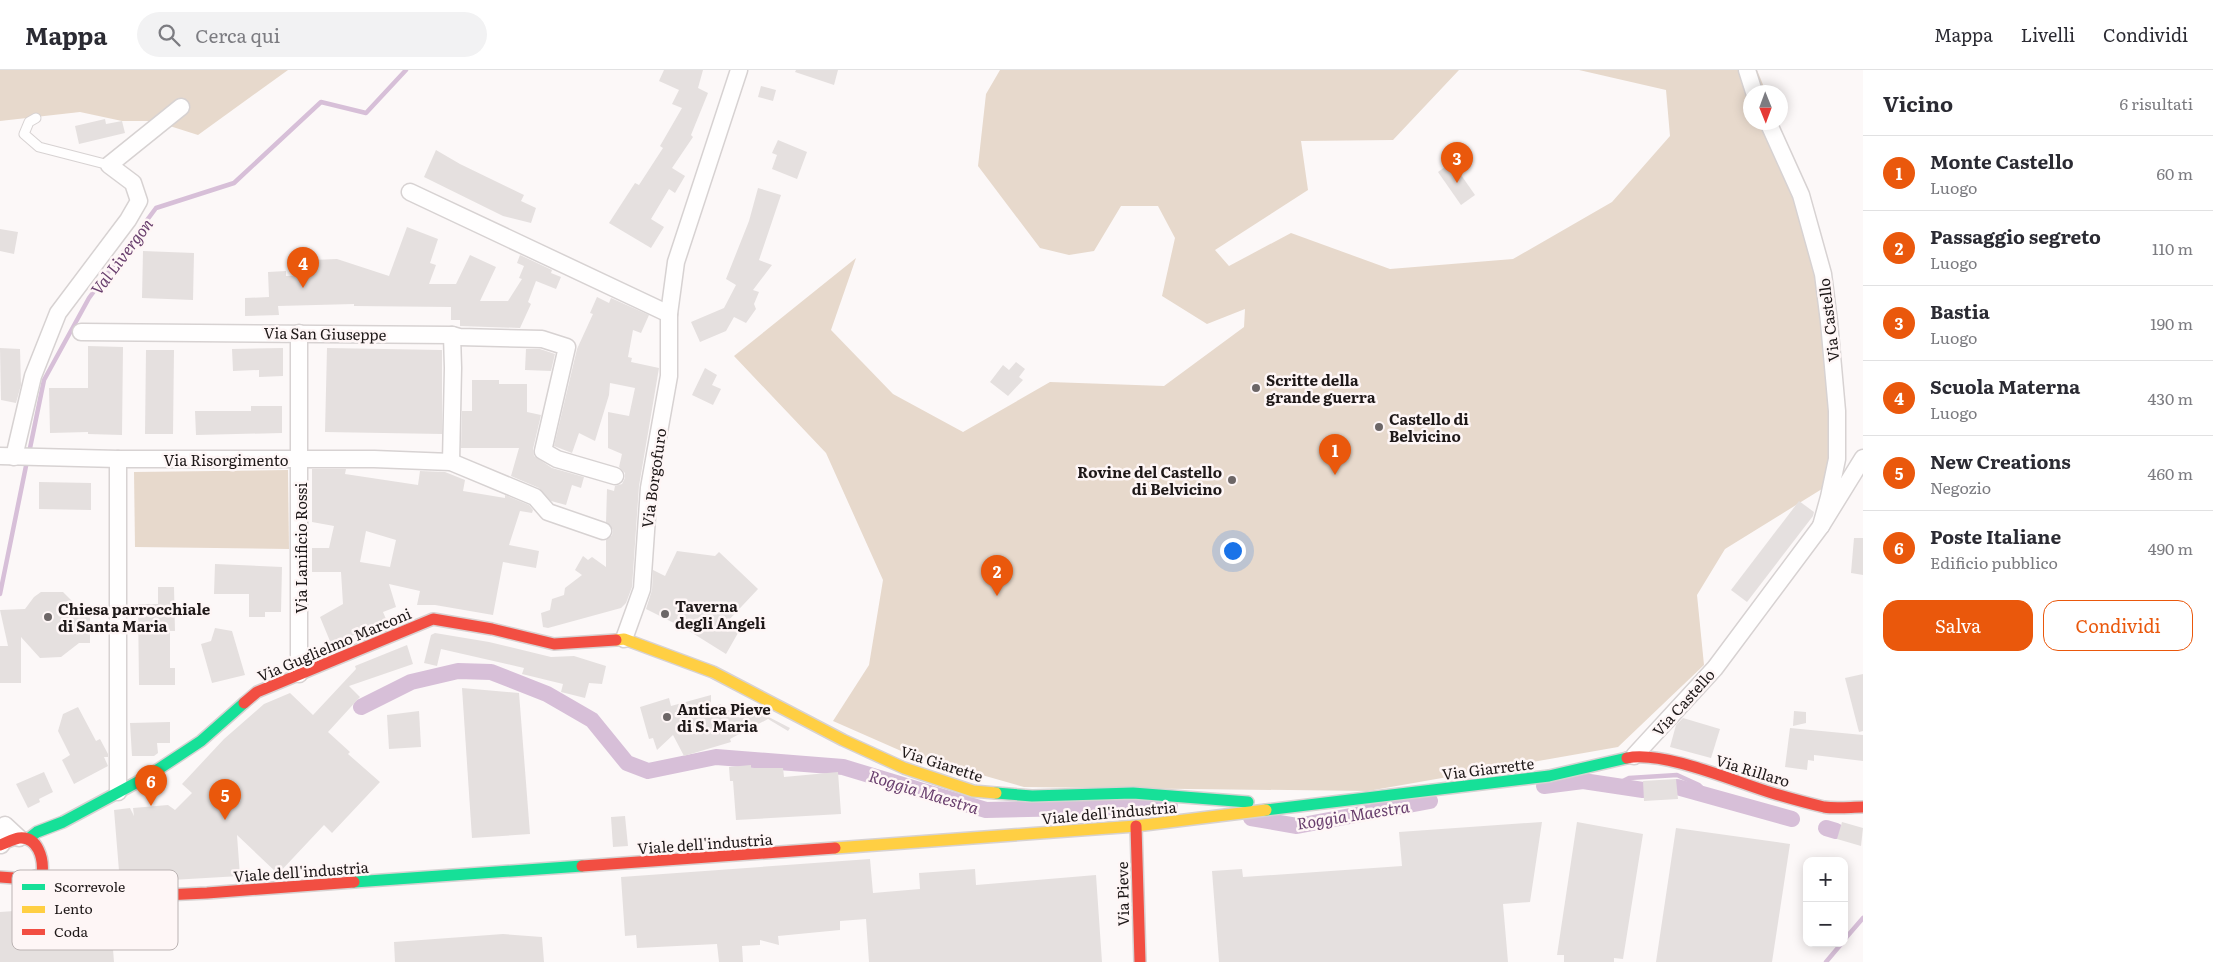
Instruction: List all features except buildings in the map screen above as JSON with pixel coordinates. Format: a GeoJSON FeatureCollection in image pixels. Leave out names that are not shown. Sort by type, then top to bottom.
{"type":"FeatureCollection","features":[{"type":"Feature","properties":{"kind":"street","name":"Via Borgofuro"},"geometry":{"type":"LineString","coordinates":[[624,639],[642,589],[649,488],[669,376],[669,314],[676,262],[738,70]]}},
{"type":"Feature","properties":{"kind":"street"},"geometry":{"type":"LineString","coordinates":[[1747,70],[1752,85]]}},
{"type":"Feature","properties":{"kind":"street"},"geometry":{"type":"LineString","coordinates":[[12,457],[33,376],[58,313],[128,220],[139,201],[132,183],[109,165],[181,107]]}},
{"type":"Feature","properties":{"kind":"street","name":"Via Castello"},"geometry":{"type":"LineString","coordinates":[[1772,130],[1801,195],[1823,274],[1826,293],[1838,411],[1837,450],[1829,497],[1821,526]]}},
{"type":"Feature","properties":{"kind":"street"},"geometry":{"type":"LineString","coordinates":[[410,192],[669,314]]}},
{"type":"Feature","properties":{"kind":"street","name":"Via San Giuseppe"},"geometry":{"type":"LineString","coordinates":[[81,332],[452,334],[459,337],[542,338],[567,347],[542,451],[558,459],[615,476]]}},
{"type":"Feature","properties":{"kind":"street","name":"Via Lanificio Rossi"},"geometry":{"type":"LineString","coordinates":[[299,333],[299,674]]}},
{"type":"Feature","properties":{"kind":"street"},"geometry":{"type":"LineString","coordinates":[[452,334],[452,462],[535,497],[548,512],[603,531]]}},
{"type":"Feature","properties":{"kind":"street","name":"Via Risorgimento"},"geometry":{"type":"LineString","coordinates":[[12,457],[452,462]]}},
{"type":"Feature","properties":{"kind":"street","name":"Via Castello"},"geometry":{"type":"LineString","coordinates":[[1634,756],[1715,668],[1821,526],[1863,458]]}},
{"type":"Feature","properties":{"kind":"street"},"geometry":{"type":"LineString","coordinates":[[118,459],[118,792]]}},
{"type":"Feature","properties":{"kind":"street","name":"Via Guglielmo Marconi"},"geometry":{"type":"LineString","coordinates":[[1,845],[63,822],[145,778],[201,741],[257,692],[433,619],[492,629],[554,644],[624,639]]}},
{"type":"Feature","properties":{"kind":"street","name":"Via Giarette"},"geometry":{"type":"LineString","coordinates":[[624,639],[713,672],[843,740],[904,768],[973,791],[1032,796],[1133,793],[1194,799],[1308,805]]}},
{"type":"Feature","properties":{"kind":"street","name":"Via Giarrette"},"geometry":{"type":"LineString","coordinates":[[1344,800],[1549,776],[1564,770],[1634,756]]}},
{"type":"Feature","properties":{"kind":"street","name":"Via Rillaro"},"geometry":{"type":"LineString","coordinates":[[1634,756],[1660,759],[1707,771],[1772,793],[1826,807],[1863,807]]}},
{"type":"Feature","properties":{"kind":"street","name":"Viale dell'industria"},"geometry":{"type":"LineString","coordinates":[[178,894],[1136,826],[1214,818],[1274,808],[1344,800]]}},
{"type":"Feature","properties":{"kind":"street","name":"Via Guglielmo Marconi"},"geometry":{"type":"LineString","coordinates":[[41,854],[45,844],[63,822]]}},
{"type":"Feature","properties":{"kind":"street"},"geometry":{"type":"LineString","coordinates":[[2,824],[36,844],[45,870]]}},
{"type":"Feature","properties":{"kind":"street"},"geometry":{"type":"LineString","coordinates":[[1,845],[6,835],[2,824]]}},
{"type":"Feature","properties":{"kind":"street","name":"Via Pieve"},"geometry":{"type":"LineString","coordinates":[[1136,826],[1136,912],[1140,962]]}},
{"type":"Feature","properties":{"kind":"lane"},"geometry":{"type":"LineString","coordinates":[[36,118],[29,122],[24,134],[39,147],[109,165]]}},
{"type":"Feature","properties":{"kind":"shaded area"},"geometry":{"type":"Polygon","coordinates":[[[0,70],[288,70],[198,135],[154,121],[122,121],[80,112],[0,121],[0,70]]]}},
{"type":"Feature","properties":{"kind":"shaded area"},"geometry":{"type":"Polygon","coordinates":[[[1000,70],[1459,70],[1393,140],[1301,141],[1308,190],[1215,250],[1229,266],[1291,233],[1390,269],[1513,259],[1612,202],[1670,136],[1666,90],[1579,70],[1757,70],[1763,85],[1743,85],[1743,130],[1781,130],[1797,169],[1829,306],[1830,484],[1725,549],[1697,595],[1704,665],[1618,747],[1368,791],[1024,787],[908,754],[833,721],[869,665],[883,580],[826,453],[734,356],[856,258],[831,330],[893,394],[963,432],[1050,382],[1164,386],[1244,327],[1245,309],[1207,324],[1162,296],[1175,238],[1158,206],[1121,206],[1094,251],[1069,255],[1040,248],[978,166],[986,94],[1000,70]]]}},
{"type":"Feature","properties":{"kind":"shaded area"},"geometry":{"type":"Polygon","coordinates":[[[288,470],[289,549],[135,547],[134,472],[288,470]]]}},
{"type":"Feature","properties":{"kind":"waterway","name":"Val Livergon"},"geometry":{"type":"LineString","coordinates":[[29,453],[44,380],[89,298],[156,208],[234,183],[321,102],[366,113],[406,70]]}},
{"type":"Feature","properties":{"kind":"waterway","name":"Val Livergon"},"geometry":{"type":"LineString","coordinates":[[0,594],[27,461]]}},
{"type":"Feature","properties":{"kind":"waterway","name":"Roggia Maestra"},"geometry":{"type":"LineString","coordinates":[[361,707],[411,682],[458,671],[491,672],[547,694],[592,720],[627,763],[648,771],[716,757],[843,767],[986,810],[1170,806]]}},
{"type":"Feature","properties":{"kind":"waterway"},"geometry":{"type":"LineString","coordinates":[[1613,786],[1629,778],[1677,775],[1699,785],[1711,797]]}},
{"type":"Feature","properties":{"kind":"waterway","name":"Roggia Maestra"},"geometry":{"type":"LineString","coordinates":[[1544,786],[1583,781],[1643,790]]}},
{"type":"Feature","properties":{"kind":"waterway","name":"Roggia Maestra"},"geometry":{"type":"LineString","coordinates":[[1677,787],[1792,819]]}},
{"type":"Feature","properties":{"kind":"waterway","name":"Roggia Maestra"},"geometry":{"type":"LineString","coordinates":[[1251,818],[1297,826],[1430,801]]}},
{"type":"Feature","properties":{"kind":"waterway","name":"Roggia Maestra"},"geometry":{"type":"LineString","coordinates":[[1826,828],[1836,831]]}},
{"type":"Feature","properties":{"kind":"waterway"},"geometry":{"type":"LineString","coordinates":[[1848,935],[1863,918]]}},
{"type":"Feature","properties":{"kind":"waterway"},"geometry":{"type":"LineString","coordinates":[[1826,962],[1839,947]]}},
{"type":"Feature","properties":{"kind":"traffic: fast"},"geometry":{"type":"LineString","coordinates":[[28,839],[37,832],[63,822],[145,778],[201,741],[244,703]]}},
{"type":"Feature","properties":{"kind":"traffic: fast"},"geometry":{"type":"LineString","coordinates":[[1266,810],[1549,776],[1627,758]]}},
{"type":"Feature","properties":{"kind":"traffic: fast"},"geometry":{"type":"LineString","coordinates":[[996,793],[1032,796],[1133,793],[1248,802]]}},
{"type":"Feature","properties":{"kind":"traffic: fast"},"geometry":{"type":"LineString","coordinates":[[354,882],[582,866]]}},
{"type":"Feature","properties":{"kind":"traffic: slow"},"geometry":{"type":"LineString","coordinates":[[616,640],[624,639],[713,672],[843,740],[904,768],[973,791],[996,793]]}},
{"type":"Feature","properties":{"kind":"traffic: slow"},"geometry":{"type":"LineString","coordinates":[[835,848],[1136,826],[1266,810]]}},
{"type":"Feature","properties":{"kind":"traffic: jam"},"geometry":{"type":"LineString","coordinates":[[244,703],[257,692],[433,619],[492,629],[554,644],[616,640]]}},
{"type":"Feature","properties":{"kind":"traffic: jam"},"geometry":{"type":"LineString","coordinates":[[1627,758],[1642,757],[1679,763],[1772,793],[1824,807],[1863,807]]}},
{"type":"Feature","properties":{"kind":"traffic: jam"},"geometry":{"type":"LineString","coordinates":[[1136,826],[1140,962]]}},
{"type":"Feature","properties":{"kind":"traffic: jam"},"geometry":{"type":"LineString","coordinates":[[0,845],[14,839],[26,838],[35,845],[41,855],[42,870]]}},
{"type":"Feature","properties":{"kind":"traffic: jam"},"geometry":{"type":"LineString","coordinates":[[582,866],[835,848]]}},
{"type":"Feature","properties":{"kind":"traffic: jam"},"geometry":{"type":"LineString","coordinates":[[0,877],[12,878]]}},
{"type":"Feature","properties":{"kind":"traffic: jam"},"geometry":{"type":"LineString","coordinates":[[178,894],[354,882]]}},
{"type":"Feature","properties":{"kind":"place","name":"Bastia"},"geometry":{"type":"Point","coordinates":[1457,183]}},
{"type":"Feature","properties":{"kind":"place","name":"Scuola Materna"},"geometry":{"type":"Point","coordinates":[303,288]}},
{"type":"Feature","properties":{"kind":"place","name":"Scritte della grande guerra"},"geometry":{"type":"Point","coordinates":[1256,388]}},
{"type":"Feature","properties":{"kind":"place","name":"Castello di Belvicino"},"geometry":{"type":"Point","coordinates":[1379,427]}},
{"type":"Feature","properties":{"kind":"place","name":"Monte Castello"},"geometry":{"type":"Point","coordinates":[1335,475]}},
{"type":"Feature","properties":{"kind":"place","name":"Rovine del Castello di Belvicino"},"geometry":{"type":"Point","coordinates":[1232,480]}},
{"type":"Feature","properties":{"kind":"place","name":"Passaggio segreto"},"geometry":{"type":"Point","coordinates":[997,596]}},
{"type":"Feature","properties":{"kind":"place","name":"Taverna degli Angeli"},"geometry":{"type":"Point","coordinates":[665,614]}},
{"type":"Feature","properties":{"kind":"place","name":"Chiesa parrocchiale di Santa Maria"},"geometry":{"type":"Point","coordinates":[48,617]}},
{"type":"Feature","properties":{"kind":"place","name":"Antica Pieve di S. Maria"},"geometry":{"type":"Point","coordinates":[667,717]}},
{"type":"Feature","properties":{"kind":"place","name":"Poste Italiane"},"geometry":{"type":"Point","coordinates":[151,806]}},
{"type":"Feature","properties":{"kind":"place","name":"New Creations"},"geometry":{"type":"Point","coordinates":[225,820]}}]}
